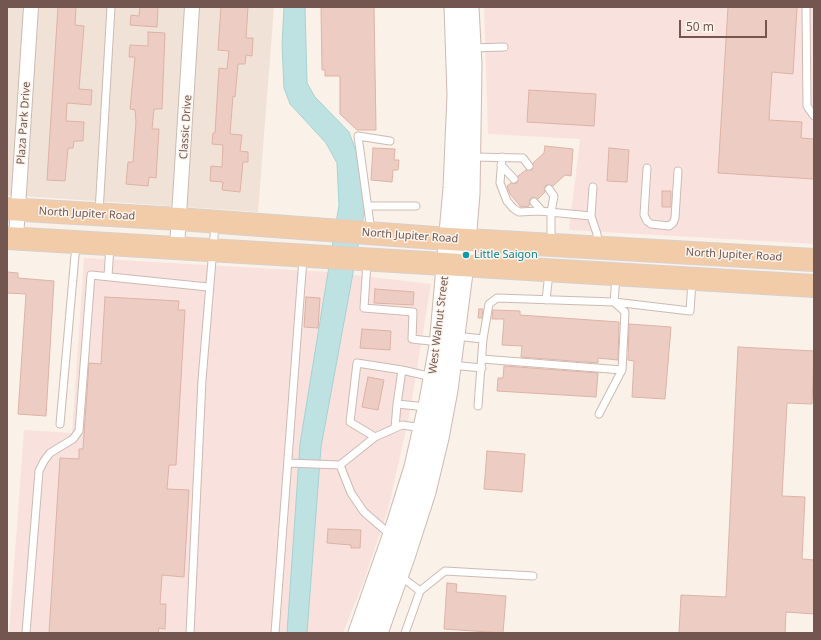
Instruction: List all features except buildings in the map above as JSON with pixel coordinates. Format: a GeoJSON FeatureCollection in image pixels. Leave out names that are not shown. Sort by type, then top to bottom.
{"type":"FeatureCollection","features":[{"type":"Feature","properties":{"kind":"main road","name":"West Walnut Street"},"geometry":{"type":"LineString","coordinates":[[358,633],[393,534],[414,464],[433,377],[447,339],[457,239],[454,188],[457,95],[454,7]]}},
{"type":"Feature","properties":{"kind":"main road"},"geometry":{"type":"LineString","coordinates":[[466,7],[471,45]]}},
{"type":"Feature","properties":{"kind":"main road","name":"West Walnut Street"},"geometry":{"type":"LineString","coordinates":[[457,239],[470,194],[471,45],[469,7]]}},
{"type":"Feature","properties":{"kind":"main road","name":"North Jupiter Road"},"geometry":{"type":"LineString","coordinates":[[13,209],[551,245],[814,260]]}},
{"type":"Feature","properties":{"kind":"main road"},"geometry":{"type":"LineString","coordinates":[[12,238],[814,286]]}},
{"type":"Feature","properties":{"kind":"main road"},"geometry":{"type":"LineString","coordinates":[[692,279],[694,253]]}},
{"type":"Feature","properties":{"kind":"main road","name":"West Walnut Street"},"geometry":{"type":"LineString","coordinates":[[378,633],[426,492],[439,438],[451,365],[447,339]]}},
{"type":"Feature","properties":{"kind":"main road"},"geometry":{"type":"LineString","coordinates":[[413,532],[410,530],[410,508],[418,483],[414,464]]}},
{"type":"Feature","properties":{"kind":"main road"},"geometry":{"type":"LineString","coordinates":[[393,534],[398,537],[400,542],[399,575]]}},
{"type":"Feature","properties":{"kind":"street","name":"Plaza Park Drive"},"geometry":{"type":"LineString","coordinates":[[12,238],[13,209],[31,7]]}},
{"type":"Feature","properties":{"kind":"street","name":"Classic Drive"},"geometry":{"type":"LineString","coordinates":[[177,247],[192,7]]}},
{"type":"Feature","properties":{"kind":"lane"},"geometry":{"type":"LineString","coordinates":[[99,214],[111,7]]}},
{"type":"Feature","properties":{"kind":"lane"},"geometry":{"type":"LineString","coordinates":[[806,7],[807,106],[814,116]]}},
{"type":"Feature","properties":{"kind":"lane"},"geometry":{"type":"LineString","coordinates":[[471,45],[504,47]]}},
{"type":"Feature","properties":{"kind":"lane"},"geometry":{"type":"LineString","coordinates":[[369,233],[368,206],[358,136],[390,140]]}},
{"type":"Feature","properties":{"kind":"lane"},"geometry":{"type":"LineString","coordinates":[[471,157],[523,158],[529,166]]}},
{"type":"Feature","properties":{"kind":"lane"},"geometry":{"type":"LineString","coordinates":[[502,157],[500,183],[507,201],[519,212],[542,211],[591,216]]}},
{"type":"Feature","properties":{"kind":"lane"},"geometry":{"type":"LineString","coordinates":[[501,165],[514,179]]}},
{"type":"Feature","properties":{"kind":"lane"},"geometry":{"type":"LineString","coordinates":[[647,168],[644,215],[647,221],[651,224],[669,226],[674,223],[675,218],[678,171]]}},
{"type":"Feature","properties":{"kind":"lane"},"geometry":{"type":"LineString","coordinates":[[593,187],[591,216],[597,234],[598,247]]}},
{"type":"Feature","properties":{"kind":"lane"},"geometry":{"type":"LineString","coordinates":[[549,189],[554,196],[551,245]]}},
{"type":"Feature","properties":{"kind":"lane"},"geometry":{"type":"LineString","coordinates":[[534,202],[542,211]]}},
{"type":"Feature","properties":{"kind":"lane"},"geometry":{"type":"LineString","coordinates":[[368,206],[416,206]]}},
{"type":"Feature","properties":{"kind":"lane"},"geometry":{"type":"LineString","coordinates":[[190,633],[202,380],[208,287],[215,222]]}},
{"type":"Feature","properties":{"kind":"lane"},"geometry":{"type":"LineString","coordinates":[[60,424],[76,242]]}},
{"type":"Feature","properties":{"kind":"lane"},"geometry":{"type":"LineString","coordinates":[[108,276],[110,244]]}},
{"type":"Feature","properties":{"kind":"lane"},"geometry":{"type":"LineString","coordinates":[[275,633],[306,256]]}},
{"type":"Feature","properties":{"kind":"lane"},"geometry":{"type":"LineString","coordinates":[[364,259],[364,308],[413,312],[412,339],[483,339]]}},
{"type":"Feature","properties":{"kind":"lane"},"geometry":{"type":"LineString","coordinates":[[546,300],[549,270]]}},
{"type":"Feature","properties":{"kind":"lane"},"geometry":{"type":"LineString","coordinates":[[614,302],[616,274]]}},
{"type":"Feature","properties":{"kind":"lane"},"geometry":{"type":"LineString","coordinates":[[26,633],[39,471],[50,453],[73,439],[79,431],[91,275],[208,287]]}},
{"type":"Feature","properties":{"kind":"lane"},"geometry":{"type":"LineString","coordinates":[[478,406],[483,339],[489,304],[498,298],[614,302],[690,311],[692,279]]}},
{"type":"Feature","properties":{"kind":"lane"},"geometry":{"type":"LineString","coordinates":[[599,414],[622,370],[625,312],[614,302]]}},
{"type":"Feature","properties":{"kind":"lane"},"geometry":{"type":"LineString","coordinates":[[482,359],[622,370]]}},
{"type":"Feature","properties":{"kind":"lane"},"geometry":{"type":"LineString","coordinates":[[375,437],[350,422],[357,363],[402,370],[433,377]]}},
{"type":"Feature","properties":{"kind":"lane"},"geometry":{"type":"LineString","coordinates":[[451,365],[482,368]]}},
{"type":"Feature","properties":{"kind":"lane"},"geometry":{"type":"LineString","coordinates":[[395,428],[402,370]]}},
{"type":"Feature","properties":{"kind":"lane"},"geometry":{"type":"LineString","coordinates":[[398,404],[427,408]]}},
{"type":"Feature","properties":{"kind":"lane"},"geometry":{"type":"LineString","coordinates":[[290,463],[340,466],[375,437],[402,425],[423,428]]}},
{"type":"Feature","properties":{"kind":"lane"},"geometry":{"type":"LineString","coordinates":[[340,466],[351,493],[364,512],[393,534]]}},
{"type":"Feature","properties":{"kind":"lane"},"geometry":{"type":"LineString","coordinates":[[405,633],[420,591],[445,571],[533,576]]}},
{"type":"Feature","properties":{"kind":"lane"},"geometry":{"type":"LineString","coordinates":[[399,575],[420,591]]}},
{"type":"Feature","properties":{"kind":"shaded area"},"geometry":{"type":"Polygon","coordinates":[[[7,7],[274,7],[258,212],[7,195],[7,7]]]}},
{"type":"Feature","properties":{"kind":"shaded area"},"geometry":{"type":"Polygon","coordinates":[[[484,7],[814,7],[814,244],[569,230],[580,139],[488,134],[484,7]]]}},
{"type":"Feature","properties":{"kind":"shaded area"},"geometry":{"type":"Polygon","coordinates":[[[84,258],[328,272],[431,284],[410,411],[389,506],[364,581],[343,633],[9,633],[24,430],[72,433],[84,258]]]}},
{"type":"Feature","properties":{"kind":"water"},"geometry":{"type":"Polygon","coordinates":[[[284,7],[305,7],[307,83],[315,97],[349,132],[356,151],[365,208],[321,447],[307,633],[287,633],[300,444],[339,205],[337,163],[326,143],[290,104],[284,88],[282,45],[284,7]]]}},
{"type":"Feature","properties":{"kind":"place","name":"Little Saigon"},"geometry":{"type":"Point","coordinates":[466,255]}}]}
